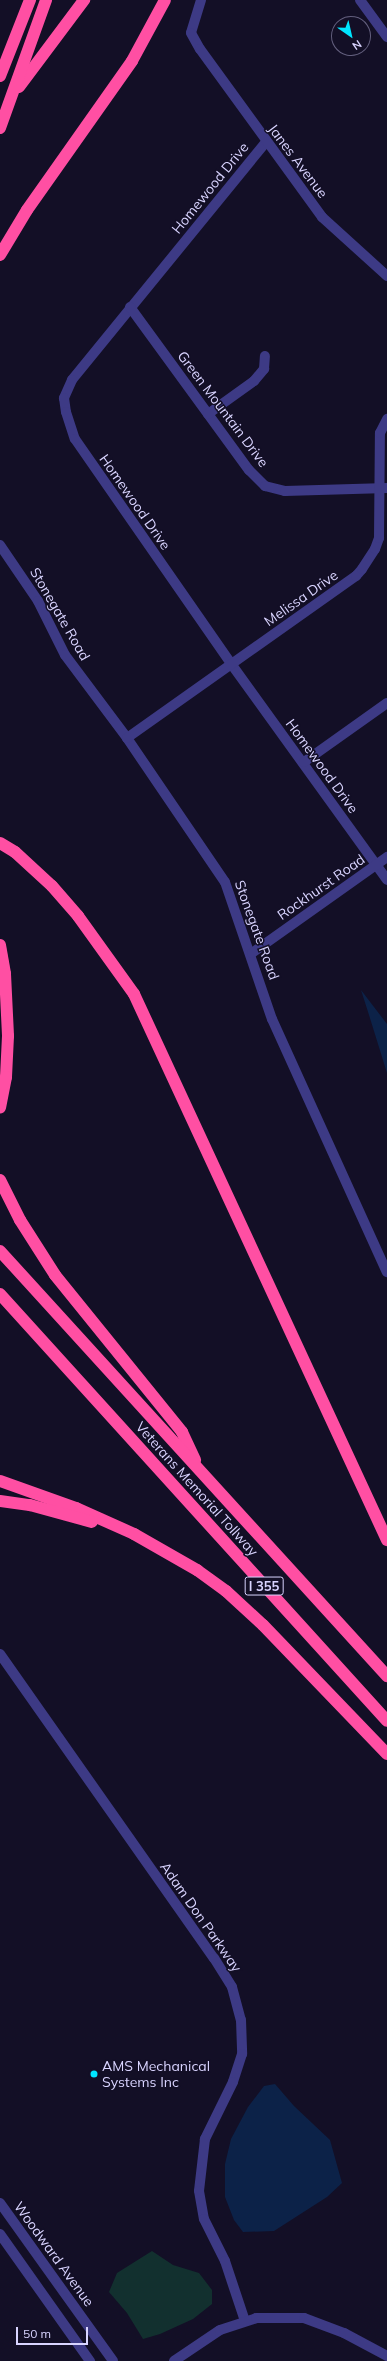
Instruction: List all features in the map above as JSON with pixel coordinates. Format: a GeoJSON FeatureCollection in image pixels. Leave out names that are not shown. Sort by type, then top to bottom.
{"type":"FeatureCollection","features":[{"type":"Feature","properties":{"kind":"highway"},"geometry":{"type":"LineString","coordinates":[[0,76],[30,0]]}},
{"type":"Feature","properties":{"kind":"highway"},"geometry":{"type":"LineString","coordinates":[[0,128],[46,0]]}},
{"type":"Feature","properties":{"kind":"highway"},"geometry":{"type":"LineString","coordinates":[[11,98],[84,0]]}},
{"type":"Feature","properties":{"kind":"highway"},"geometry":{"type":"LineString","coordinates":[[0,255],[27,210],[132,61],[165,0]]}},
{"type":"Feature","properties":{"kind":"highway"},"geometry":{"type":"LineString","coordinates":[[0,843],[15,852],[52,886],[97,939],[134,994],[387,1540]]}},
{"type":"Feature","properties":{"kind":"highway"},"geometry":{"type":"LineString","coordinates":[[0,945],[5,974],[8,1036],[6,1077],[0,1107]]}},
{"type":"Feature","properties":{"kind":"highway"},"geometry":{"type":"LineString","coordinates":[[0,1180],[20,1220],[55,1276],[182,1432],[201,1472]]}},
{"type":"Feature","properties":{"kind":"highway","name":"Veterans Memorial Tollway"},"geometry":{"type":"LineString","coordinates":[[0,1251],[387,1676]]}},
{"type":"Feature","properties":{"kind":"highway","name":"Veterans Memorial Tollway"},"geometry":{"type":"LineString","coordinates":[[0,1294],[387,1721]]}},
{"type":"Feature","properties":{"kind":"highway"},"geometry":{"type":"LineString","coordinates":[[0,1481],[76,1508],[134,1534],[197,1570],[226,1591],[263,1625],[387,1754]]}},
{"type":"Feature","properties":{"kind":"highway"},"geometry":{"type":"LineString","coordinates":[[0,1501],[51,1510],[134,1534]]}},
{"type":"Feature","properties":{"kind":"street","name":"Janes Avenue"},"geometry":{"type":"LineString","coordinates":[[201,0],[192,33],[200,49],[266,142],[322,217],[387,276]]}},
{"type":"Feature","properties":{"kind":"street"},"geometry":{"type":"LineString","coordinates":[[360,0],[387,38]]}},
{"type":"Feature","properties":{"kind":"street","name":"Homewood Drive"},"geometry":{"type":"LineString","coordinates":[[266,142],[72,380],[64,398],[69,426],[75,439],[232,665],[304,762],[387,880]]}},
{"type":"Feature","properties":{"kind":"street","name":"Green Mountain Drive"},"geometry":{"type":"LineString","coordinates":[[130,308],[249,470],[266,486],[285,491],[383,488]]}},
{"type":"Feature","properties":{"kind":"street"},"geometry":{"type":"LineString","coordinates":[[208,414],[254,381],[264,369],[265,356]]}},
{"type":"Feature","properties":{"kind":"street","name":"Melissa Drive"},"geometry":{"type":"LineString","coordinates":[[127,738],[356,576],[362,569],[375,549],[379,538],[383,488],[380,433],[387,419]]}},
{"type":"Feature","properties":{"kind":"street","name":"Stonegate Road"},"geometry":{"type":"LineString","coordinates":[[0,545],[38,601],[65,655],[127,738],[225,882],[252,953],[272,1019],[387,1272]]}},
{"type":"Feature","properties":{"kind":"street"},"geometry":{"type":"LineString","coordinates":[[304,762],[387,703]]}},
{"type":"Feature","properties":{"kind":"street","name":"Rockhurst Road"},"geometry":{"type":"LineString","coordinates":[[252,953],[387,857]]}},
{"type":"Feature","properties":{"kind":"street","name":"Adam Don Parkway"},"geometry":{"type":"LineString","coordinates":[[0,1654],[214,1958],[232,1987],[241,2020],[242,2054],[233,2082],[205,2140],[199,2191],[204,2219],[225,2261],[244,2321]]}},
{"type":"Feature","properties":{"kind":"street","name":"Woodward Avenue"},"geometry":{"type":"LineString","coordinates":[[0,2203],[113,2361]]}},
{"type":"Feature","properties":{"kind":"street"},"geometry":{"type":"LineString","coordinates":[[0,2234],[90,2361]]}},
{"type":"Feature","properties":{"kind":"street"},"geometry":{"type":"LineString","coordinates":[[174,2361],[220,2330],[256,2318],[304,2318],[344,2333],[387,2356]]}},
{"type":"Feature","properties":{"kind":"green space"},"geometry":{"type":"Polygon","coordinates":[[[152,2251],[173,2265],[199,2273],[212,2290],[212,2304],[193,2319],[160,2334],[143,2339],[127,2313],[109,2292],[117,2273],[152,2251]]]}},
{"type":"Feature","properties":{"kind":"water"},"geometry":{"type":"Polygon","coordinates":[[[361,990],[387,1024],[387,1073],[369,1015],[361,990]]]}},
{"type":"Feature","properties":{"kind":"water"},"geometry":{"type":"Polygon","coordinates":[[[275,2084],[294,2106],[330,2140],[342,2183],[327,2197],[274,2231],[243,2232],[234,2220],[225,2197],[225,2164],[231,2139],[248,2107],[264,2086],[275,2084]]]}},
{"type":"Feature","properties":{"kind":"place","name":"AMS Mechanical Systems Inc"},"geometry":{"type":"Point","coordinates":[94,2074]}}]}
